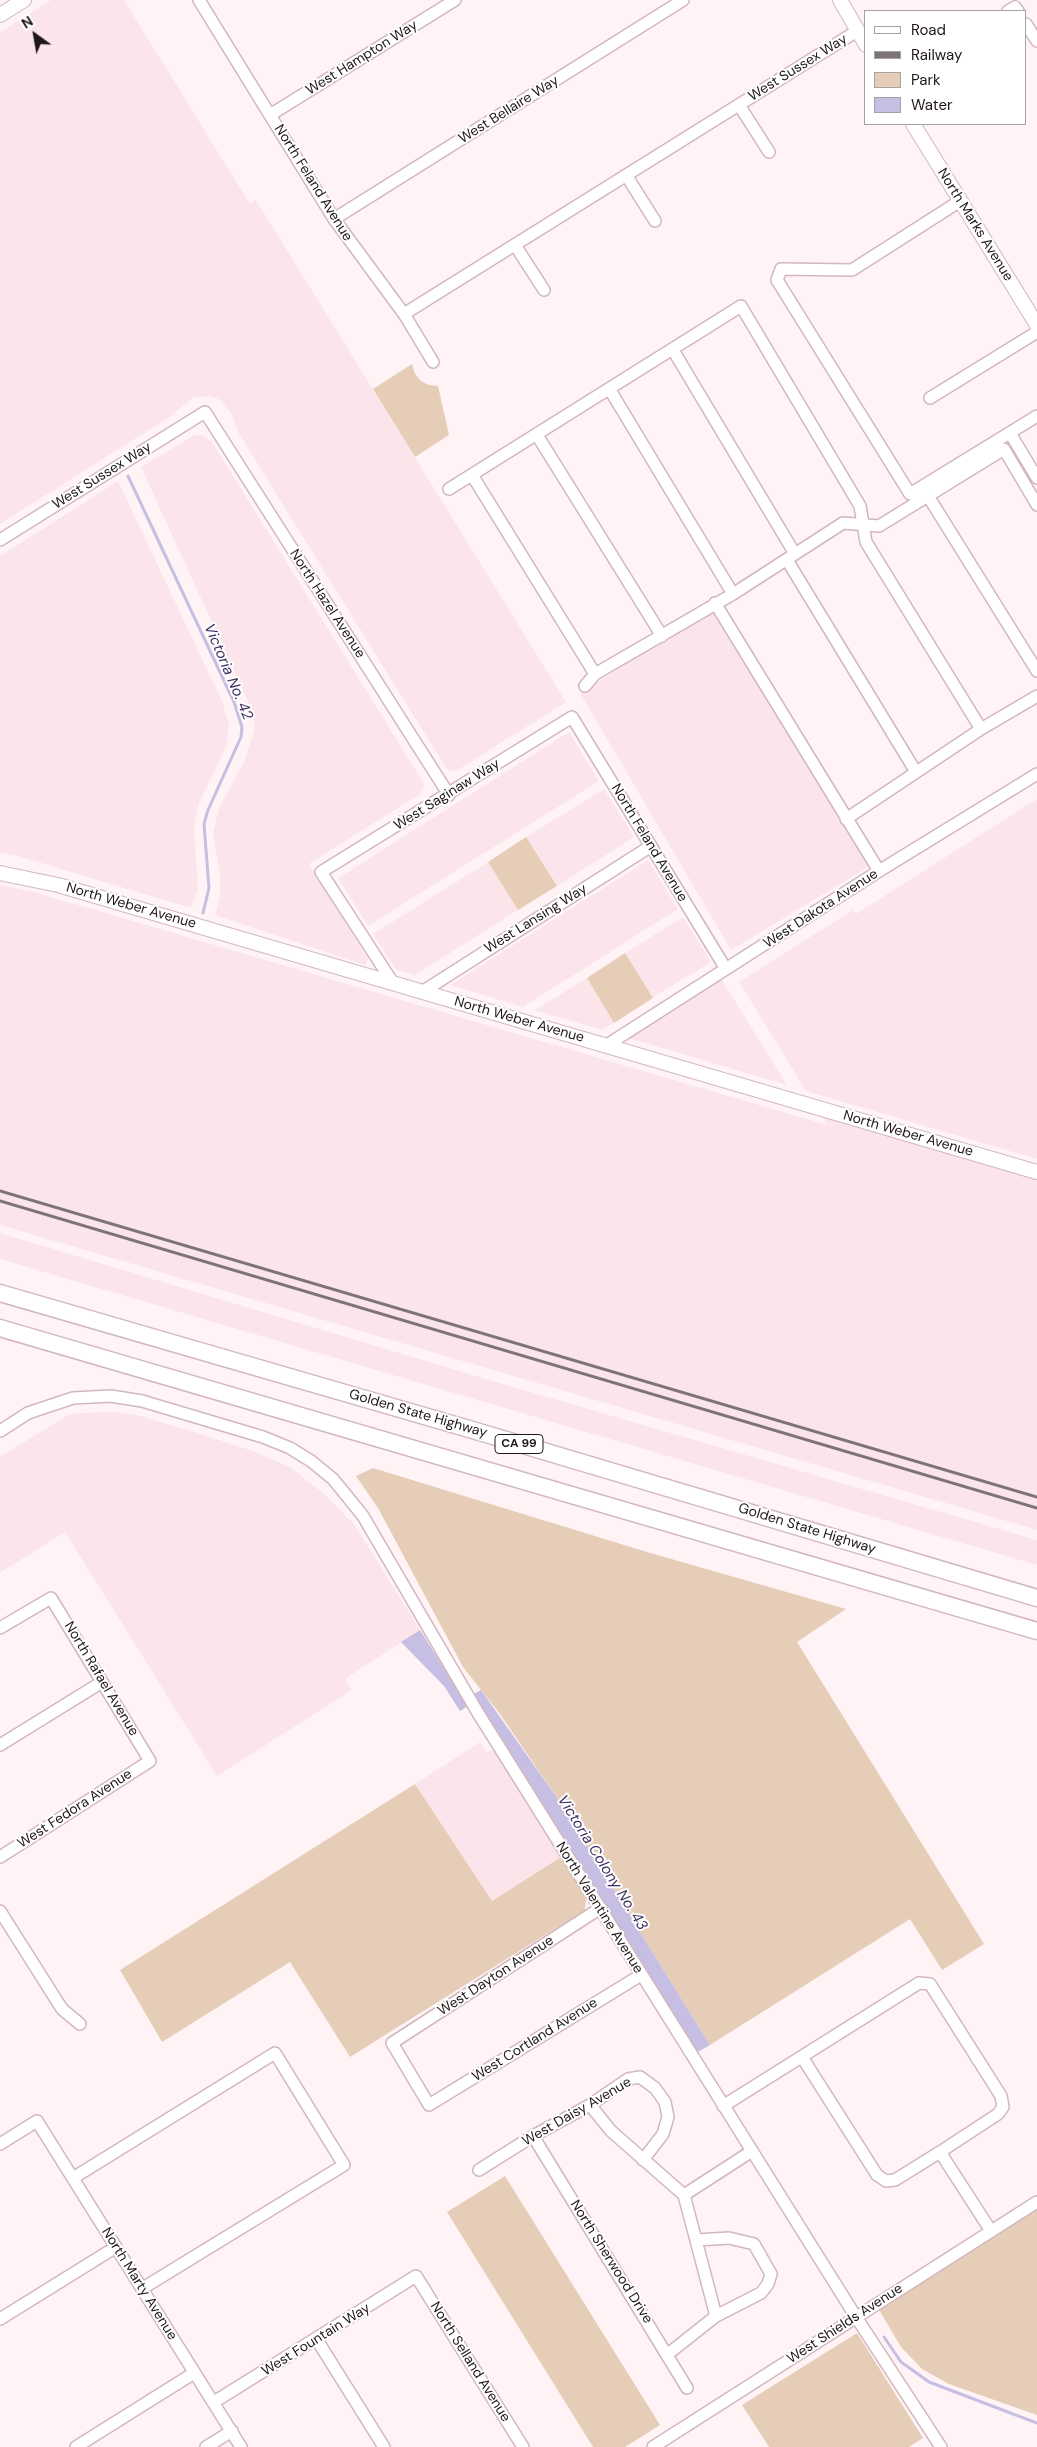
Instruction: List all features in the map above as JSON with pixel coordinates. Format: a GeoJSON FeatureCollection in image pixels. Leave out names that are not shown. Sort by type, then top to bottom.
{"type":"FeatureCollection","features":[{"type":"Feature","properties":{"kind":"highway","name":"Golden State Highway"},"geometry":{"type":"LineString","coordinates":[[0,1293],[476,1431],[1037,1598]]}},
{"type":"Feature","properties":{"kind":"highway","name":"CA 99"},"geometry":{"type":"LineString","coordinates":[[0,1328],[1037,1631]]}},
{"type":"Feature","properties":{"kind":"main road"},"geometry":{"type":"LineString","coordinates":[[0,15],[24,0]]}},
{"type":"Feature","properties":{"kind":"main road"},"geometry":{"type":"LineString","coordinates":[[840,0],[864,42]]}},
{"type":"Feature","properties":{"kind":"main road","name":"North Marks Avenue"},"geometry":{"type":"LineString","coordinates":[[914,125],[1037,325]]}},
{"type":"Feature","properties":{"kind":"main road","name":"North Weber Avenue"},"geometry":{"type":"LineString","coordinates":[[0,873],[58,884],[1037,1172]]}},
{"type":"Feature","properties":{"kind":"street","name":"West Hampton Way"},"geometry":{"type":"LineString","coordinates":[[270,115],[455,0]]}},
{"type":"Feature","properties":{"kind":"street","name":"West Bellaire Way"},"geometry":{"type":"LineString","coordinates":[[334,219],[683,0]]}},
{"type":"Feature","properties":{"kind":"street","name":"North Feland Avenue"},"geometry":{"type":"LineString","coordinates":[[203,1],[334,219],[404,314],[433,362]]}},
{"type":"Feature","properties":{"kind":"street"},"geometry":{"type":"LineString","coordinates":[[1027,26],[1037,42]]}},
{"type":"Feature","properties":{"kind":"street","name":"West Sussex Way"},"geometry":{"type":"LineString","coordinates":[[404,314],[857,31]]}},
{"type":"Feature","properties":{"kind":"street","name":"West Sussex Way"},"geometry":{"type":"LineString","coordinates":[[739,105],[769,152]]}},
{"type":"Feature","properties":{"kind":"street"},"geometry":{"type":"LineString","coordinates":[[626,175],[655,221]]}},
{"type":"Feature","properties":{"kind":"street"},"geometry":{"type":"LineString","coordinates":[[960,202],[852,270],[782,269],[777,280],[910,494],[1037,416]]}},
{"type":"Feature","properties":{"kind":"street"},"geometry":{"type":"LineString","coordinates":[[515,245],[544,290]]}},
{"type":"Feature","properties":{"kind":"street"},"geometry":{"type":"LineString","coordinates":[[450,489],[741,306],[860,506],[866,542],[981,729]]}},
{"type":"Feature","properties":{"kind":"street"},"geometry":{"type":"LineString","coordinates":[[930,398],[1037,332]]}},
{"type":"Feature","properties":{"kind":"street"},"geometry":{"type":"LineString","coordinates":[[673,350],[916,772]]}},
{"type":"Feature","properties":{"kind":"street"},"geometry":{"type":"LineString","coordinates":[[610,390],[733,594]]}},
{"type":"Feature","properties":{"kind":"street","name":"West Sussex Way"},"geometry":{"type":"LineString","coordinates":[[0,540],[205,412]]}},
{"type":"Feature","properties":{"kind":"street","name":"North Hazel Avenue"},"geometry":{"type":"LineString","coordinates":[[205,412],[449,795]]}},
{"type":"Feature","properties":{"kind":"street"},"geometry":{"type":"LineString","coordinates":[[1010,433],[1037,478]]}},
{"type":"Feature","properties":{"kind":"street"},"geometry":{"type":"LineString","coordinates":[[537,435],[662,636]]}},
{"type":"Feature","properties":{"kind":"street"},"geometry":{"type":"LineString","coordinates":[[585,686],[595,674],[662,636],[714,603],[733,594],[843,523],[863,523],[880,526],[1004,449],[1037,504]]}},
{"type":"Feature","properties":{"kind":"street"},"geometry":{"type":"LineString","coordinates":[[472,475],[595,674]]}},
{"type":"Feature","properties":{"kind":"street"},"geometry":{"type":"LineString","coordinates":[[928,496],[1037,671]]}},
{"type":"Feature","properties":{"kind":"street"},"geometry":{"type":"LineString","coordinates":[[714,603],[879,871]]}},
{"type":"Feature","properties":{"kind":"street"},"geometry":{"type":"LineString","coordinates":[[846,819],[981,729],[1037,696]]}},
{"type":"Feature","properties":{"kind":"street","name":"North Feland Avenue"},"geometry":{"type":"LineString","coordinates":[[572,717],[726,969]]}},
{"type":"Feature","properties":{"kind":"street","name":"West Saginaw Way"},"geometry":{"type":"LineString","coordinates":[[393,983],[321,872],[449,795],[572,717]]}},
{"type":"Feature","properties":{"kind":"street","name":"West Dakota Avenue"},"geometry":{"type":"LineString","coordinates":[[606,1045],[879,871],[1037,774]]}},
{"type":"Feature","properties":{"kind":"street","name":"West Lansing Way"},"geometry":{"type":"LineString","coordinates":[[422,992],[651,846]]}},
{"type":"Feature","properties":{"kind":"street","name":"North Valentine Avenue"},"geometry":{"type":"LineString","coordinates":[[0,1431],[28,1413],[53,1404],[86,1397],[111,1396],[142,1401],[264,1437],[290,1448],[311,1460],[333,1479],[352,1500],[478,1713],[599,1909],[856,2317],[941,2447]]}},
{"type":"Feature","properties":{"kind":"street","name":"North Rafael Avenue"},"geometry":{"type":"LineString","coordinates":[[0,1628],[51,1598],[150,1761]]}},
{"type":"Feature","properties":{"kind":"street"},"geometry":{"type":"LineString","coordinates":[[0,1745],[102,1682]]}},
{"type":"Feature","properties":{"kind":"street","name":"West Fedora Avenue"},"geometry":{"type":"LineString","coordinates":[[0,1857],[150,1761]]}},
{"type":"Feature","properties":{"kind":"street","name":"West Dayton Avenue"},"geometry":{"type":"LineString","coordinates":[[429,2105],[392,2043],[599,1909]]}},
{"type":"Feature","properties":{"kind":"street"},"geometry":{"type":"LineString","coordinates":[[0,1911],[62,2009],[80,2024]]}},
{"type":"Feature","properties":{"kind":"street","name":"West Cortland Avenue"},"geometry":{"type":"LineString","coordinates":[[429,2105],[641,1975]]}},
{"type":"Feature","properties":{"kind":"street"},"geometry":{"type":"LineString","coordinates":[[723,2106],[919,1983],[930,1984],[1001,2096],[1003,2107],[998,2114],[940,2152],[895,2180],[886,2181],[877,2175],[802,2057]]}},
{"type":"Feature","properties":{"kind":"street"},"geometry":{"type":"LineString","coordinates":[[73,2178],[275,2053],[344,2165],[143,2288]]}},
{"type":"Feature","properties":{"kind":"street","name":"West Daisy Avenue"},"geometry":{"type":"LineString","coordinates":[[479,2170],[534,2136],[590,2105],[628,2079],[640,2077],[655,2088],[665,2102],[668,2117],[664,2134],[643,2160]]}},
{"type":"Feature","properties":{"kind":"street"},"geometry":{"type":"LineString","coordinates":[[590,2105],[611,2131],[684,2195],[716,2316]]}},
{"type":"Feature","properties":{"kind":"street","name":"North Marty Avenue"},"geometry":{"type":"LineString","coordinates":[[0,2144],[37,2121],[241,2447]]}},
{"type":"Feature","properties":{"kind":"street","name":"North Sherwood Drive"},"geometry":{"type":"LineString","coordinates":[[534,2136],[687,2388]]}},
{"type":"Feature","properties":{"kind":"street"},"geometry":{"type":"LineString","coordinates":[[684,2195],[752,2150]]}},
{"type":"Feature","properties":{"kind":"street"},"geometry":{"type":"LineString","coordinates":[[940,2152],[991,2231]]}},
{"type":"Feature","properties":{"kind":"street","name":"West Shields Avenue"},"geometry":{"type":"LineString","coordinates":[[653,2447],[1037,2202]]}},
{"type":"Feature","properties":{"kind":"street"},"geometry":{"type":"LineString","coordinates":[[668,2354],[716,2316],[761,2294],[768,2284],[771,2274],[754,2244],[729,2238],[696,2240]]}},
{"type":"Feature","properties":{"kind":"street"},"geometry":{"type":"LineString","coordinates":[[0,2320],[116,2247]]}},
{"type":"Feature","properties":{"kind":"street","name":"West Fountain Way"},"geometry":{"type":"LineString","coordinates":[[214,2402],[317,2340],[416,2276]]}},
{"type":"Feature","properties":{"kind":"street","name":"North Selland Avenue"},"geometry":{"type":"LineString","coordinates":[[416,2276],[523,2447]]}},
{"type":"Feature","properties":{"kind":"street"},"geometry":{"type":"LineString","coordinates":[[317,2340],[384,2447]]}},
{"type":"Feature","properties":{"kind":"street"},"geometry":{"type":"LineString","coordinates":[[76,2447],[194,2373]]}},
{"type":"Feature","properties":{"kind":"street"},"geometry":{"type":"LineString","coordinates":[[206,2447],[232,2431]]}},
{"type":"Feature","properties":{"kind":"shaded area"},"geometry":{"type":"Polygon","coordinates":[[[51,0],[124,0],[250,204],[256,200],[566,702],[458,770],[452,771],[446,768],[238,432],[232,414],[220,400],[211,396],[192,398],[171,416],[0,524],[0,32],[51,0]]]}},
{"type":"Feature","properties":{"kind":"shaded area"},"geometry":{"type":"Polygon","coordinates":[[[195,435],[201,435],[212,442],[423,782],[424,787],[420,794],[309,864],[368,959],[365,965],[215,915],[220,898],[220,875],[213,833],[219,808],[245,760],[255,727],[251,708],[141,467],[195,435]]]}},
{"type":"Feature","properties":{"kind":"shaded area"},"geometry":{"type":"Polygon","coordinates":[[[118,481],[222,701],[229,725],[226,747],[199,803],[194,825],[198,890],[191,908],[18,856],[0,853],[0,556],[118,481]]]}},
{"type":"Feature","properties":{"kind":"shaded area"},"geometry":{"type":"Polygon","coordinates":[[[711,611],[870,866],[731,950],[580,693],[711,611]]]}},
{"type":"Feature","properties":{"kind":"shaded area"},"geometry":{"type":"Polygon","coordinates":[[[569,732],[599,781],[368,926],[338,878],[569,732]]]}},
{"type":"Feature","properties":{"kind":"shaded area"},"geometry":{"type":"Polygon","coordinates":[[[604,789],[634,837],[557,886],[526,837],[604,789]]]}},
{"type":"Feature","properties":{"kind":"shaded area"},"geometry":{"type":"Polygon","coordinates":[[[1037,799],[1037,1159],[806,1091],[739,982],[853,910],[856,914],[1037,799]]]}},
{"type":"Feature","properties":{"kind":"shaded area"},"geometry":{"type":"Polygon","coordinates":[[[648,860],[678,909],[523,1007],[450,985],[648,860]]]}},
{"type":"Feature","properties":{"kind":"shaded area"},"geometry":{"type":"Polygon","coordinates":[[[488,862],[518,910],[415,975],[395,969],[373,934],[488,862]]]}},
{"type":"Feature","properties":{"kind":"shaded area"},"geometry":{"type":"Polygon","coordinates":[[[0,885],[34,892],[827,1125],[817,1108],[1037,1178],[1037,1530],[0,1225],[0,885]]]}},
{"type":"Feature","properties":{"kind":"shaded area"},"geometry":{"type":"Polygon","coordinates":[[[683,917],[711,962],[652,998],[625,953],[683,917]]]}},
{"type":"Feature","properties":{"kind":"shaded area"},"geometry":{"type":"Polygon","coordinates":[[[720,977],[787,1085],[625,1037],[720,977]]]}},
{"type":"Feature","properties":{"kind":"shaded area"},"geometry":{"type":"Polygon","coordinates":[[[587,978],[614,1023],[602,1030],[535,1010],[587,978]]]}},
{"type":"Feature","properties":{"kind":"shaded area"},"geometry":{"type":"Polygon","coordinates":[[[0,1233],[496,1382],[1037,1540],[1037,1565],[0,1259],[0,1233]]]}},
{"type":"Feature","properties":{"kind":"shaded area"},"geometry":{"type":"Polygon","coordinates":[[[113,1412],[137,1415],[191,1431],[253,1451],[290,1467],[323,1493],[354,1524],[420,1630],[345,1679],[352,1690],[217,1776],[65,1532],[0,1573],[0,1457],[68,1415],[113,1412]]]}},
{"type":"Feature","properties":{"kind":"shaded area"},"geometry":{"type":"Polygon","coordinates":[[[480,1742],[486,1752],[494,1750],[561,1857],[492,1901],[415,1784],[480,1742]]]}},
{"type":"Feature","properties":{"kind":"green space"},"geometry":{"type":"Polygon","coordinates":[[[412,364],[415,374],[421,381],[429,385],[438,386],[449,435],[415,457],[373,389],[412,364]]]}},
{"type":"Feature","properties":{"kind":"green space"},"geometry":{"type":"Polygon","coordinates":[[[526,837],[557,886],[518,910],[488,862],[526,837]]]}},
{"type":"Feature","properties":{"kind":"green space"},"geometry":{"type":"Polygon","coordinates":[[[625,953],[653,998],[614,1023],[587,978],[625,953]]]}},
{"type":"Feature","properties":{"kind":"green space"},"geometry":{"type":"Polygon","coordinates":[[[373,1468],[647,1552],[846,1609],[797,1642],[984,1944],[942,1970],[910,1919],[710,2045],[555,1795],[500,1714],[463,1667],[378,1508],[356,1476],[373,1468]]]}},
{"type":"Feature","properties":{"kind":"green space"},"geometry":{"type":"Polygon","coordinates":[[[415,1784],[492,1901],[561,1857],[586,1896],[585,1910],[350,2057],[290,1962],[162,2042],[120,1970],[415,1784]]]}},
{"type":"Feature","properties":{"kind":"green space"},"geometry":{"type":"Polygon","coordinates":[[[505,2176],[660,2425],[625,2447],[593,2447],[447,2212],[505,2176]]]}},
{"type":"Feature","properties":{"kind":"green space"},"geometry":{"type":"Polygon","coordinates":[[[1037,2209],[1037,2415],[949,2384],[922,2369],[901,2347],[878,2308],[1037,2209]]]}},
{"type":"Feature","properties":{"kind":"green space"},"geometry":{"type":"Polygon","coordinates":[[[857,2333],[923,2438],[909,2447],[769,2447],[742,2405],[857,2333]]]}},
{"type":"Feature","properties":{"kind":"water"},"geometry":{"type":"Polygon","coordinates":[[[420,1630],[468,1706],[460,1711],[444,1686],[401,1642],[420,1630]]]}},
{"type":"Feature","properties":{"kind":"water"},"geometry":{"type":"Polygon","coordinates":[[[481,1690],[555,1795],[710,2045],[696,2053],[472,1695],[481,1690]]]}},
{"type":"Feature","properties":{"kind":"waterway","name":"Victoria No. 42"},"geometry":{"type":"LineString","coordinates":[[128,476],[234,702],[242,727],[241,737],[208,810],[204,824],[209,888],[203,913]]}},
{"type":"Feature","properties":{"kind":"waterway","name":"Victoria Colony No. 43"},"geometry":{"type":"LineString","coordinates":[[884,2337],[901,2362],[929,2382],[1037,2423]]}},
{"type":"Feature","properties":{"kind":"railway"},"geometry":{"type":"LineString","coordinates":[[0,1191],[1037,1497]]}},
{"type":"Feature","properties":{"kind":"railway"},"geometry":{"type":"LineString","coordinates":[[0,1201],[1037,1508]]}}]}
